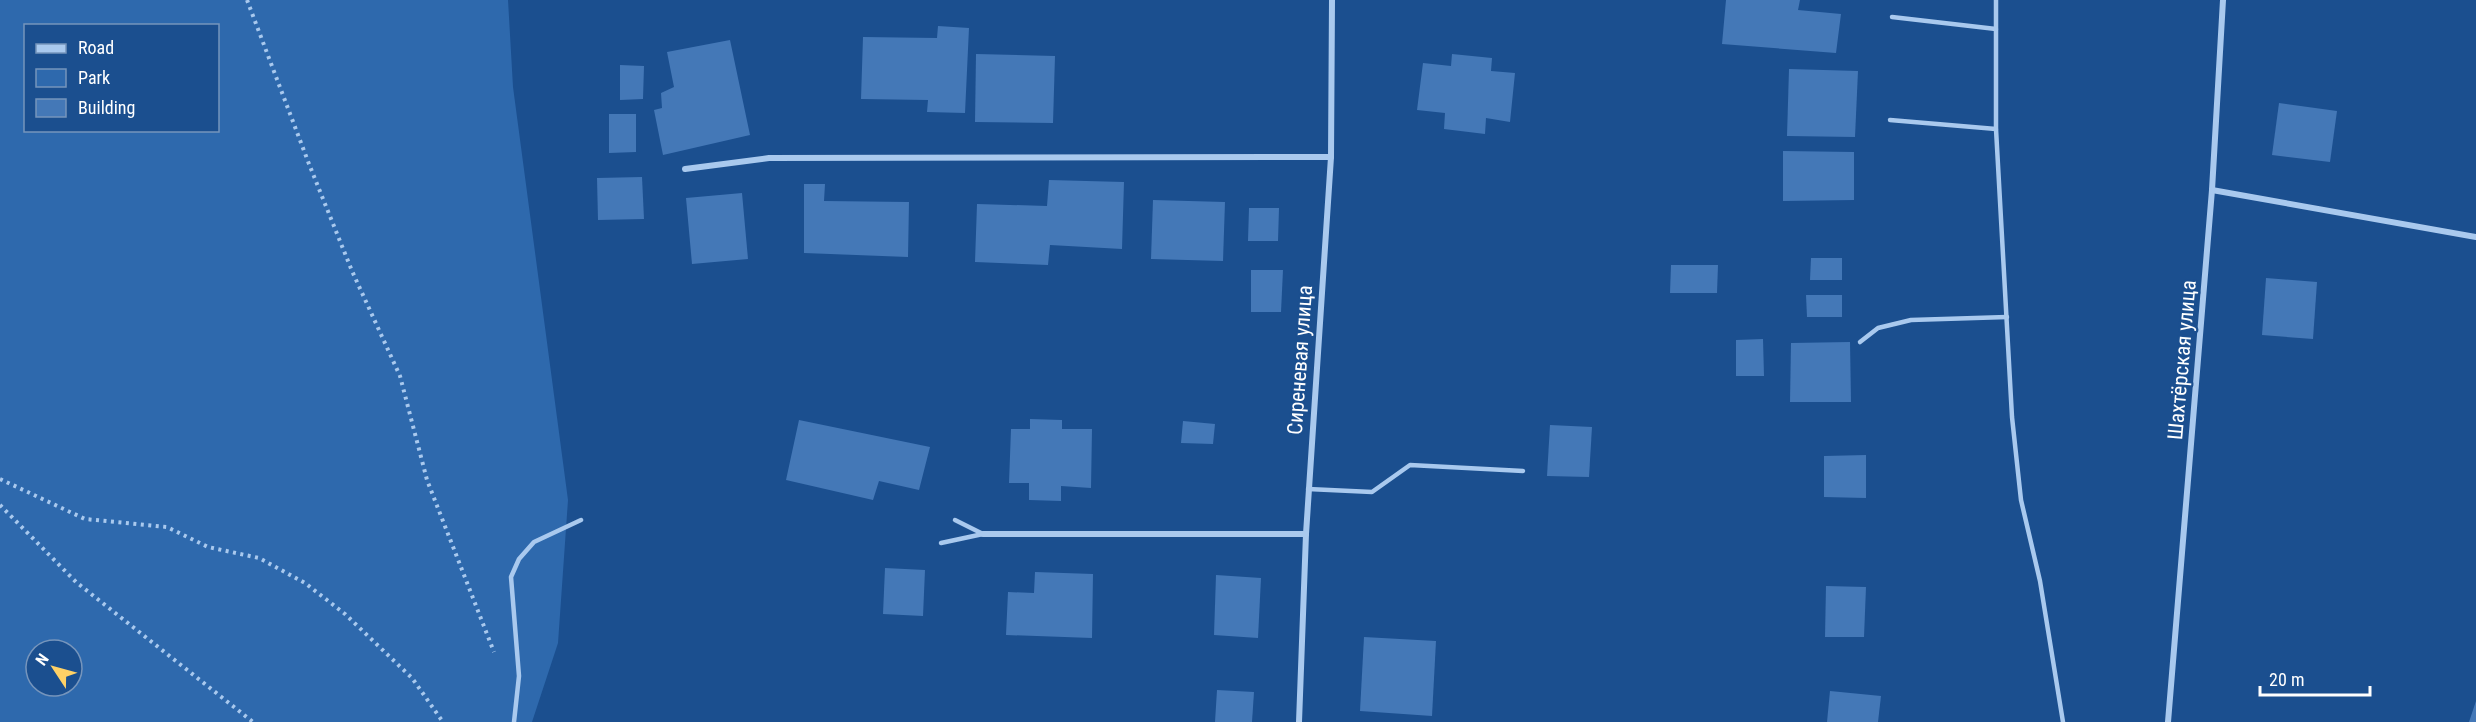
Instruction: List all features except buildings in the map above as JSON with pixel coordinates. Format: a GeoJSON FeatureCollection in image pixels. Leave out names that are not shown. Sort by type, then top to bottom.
{"type":"FeatureCollection","features":[{"type":"Feature","properties":{"kind":"street","name":"Сиреневая улица"},"geometry":{"type":"LineString","coordinates":[[1299,722],[1308,489],[1330,156],[1332,0]]}},
{"type":"Feature","properties":{"kind":"street","name":"Шахтёрская улица"},"geometry":{"type":"LineString","coordinates":[[2168,722],[2212,190],[2223,0]]}},
{"type":"Feature","properties":{"kind":"street"},"geometry":{"type":"LineString","coordinates":[[685,169],[769,158],[1330,156]]}},
{"type":"Feature","properties":{"kind":"street"},"geometry":{"type":"LineString","coordinates":[[2212,190],[2476,237]]}},
{"type":"Feature","properties":{"kind":"street"},"geometry":{"type":"LineString","coordinates":[[983,534],[1306,534]]}},
{"type":"Feature","properties":{"kind":"lane"},"geometry":{"type":"LineString","coordinates":[[1996,0],[1996,129],[2012,417],[2021,500],[2040,581],[2063,722]]}},
{"type":"Feature","properties":{"kind":"lane"},"geometry":{"type":"LineString","coordinates":[[1892,17],[1996,29]]}},
{"type":"Feature","properties":{"kind":"lane"},"geometry":{"type":"LineString","coordinates":[[1890,120],[1996,129]]}},
{"type":"Feature","properties":{"kind":"lane"},"geometry":{"type":"LineString","coordinates":[[1860,342],[1878,328],[1911,320],[2007,317]]}},
{"type":"Feature","properties":{"kind":"lane"},"geometry":{"type":"LineString","coordinates":[[1308,489],[1372,492],[1410,465],[1523,471]]}},
{"type":"Feature","properties":{"kind":"lane"},"geometry":{"type":"LineString","coordinates":[[514,722],[519,676],[511,577],[519,559],[534,542],[581,520]]}},
{"type":"Feature","properties":{"kind":"lane"},"geometry":{"type":"LineString","coordinates":[[955,520],[983,534]]}},
{"type":"Feature","properties":{"kind":"lane"},"geometry":{"type":"LineString","coordinates":[[941,543],[983,534]]}},
{"type":"Feature","properties":{"kind":"path"},"geometry":{"type":"LineString","coordinates":[[247,0],[313,174],[400,376],[428,480],[496,658]]}},
{"type":"Feature","properties":{"kind":"path"},"geometry":{"type":"LineString","coordinates":[[0,479],[85,519],[167,527],[208,548],[259,558],[305,583],[345,614],[412,678],[443,722]]}},
{"type":"Feature","properties":{"kind":"path"},"geometry":{"type":"LineString","coordinates":[[0,505],[76,582],[254,722]]}},
{"type":"Feature","properties":{"kind":"green space"},"geometry":{"type":"Polygon","coordinates":[[[0,0],[508,0],[513,87],[568,500],[558,643],[532,722],[0,722],[0,0]]]}}]}
